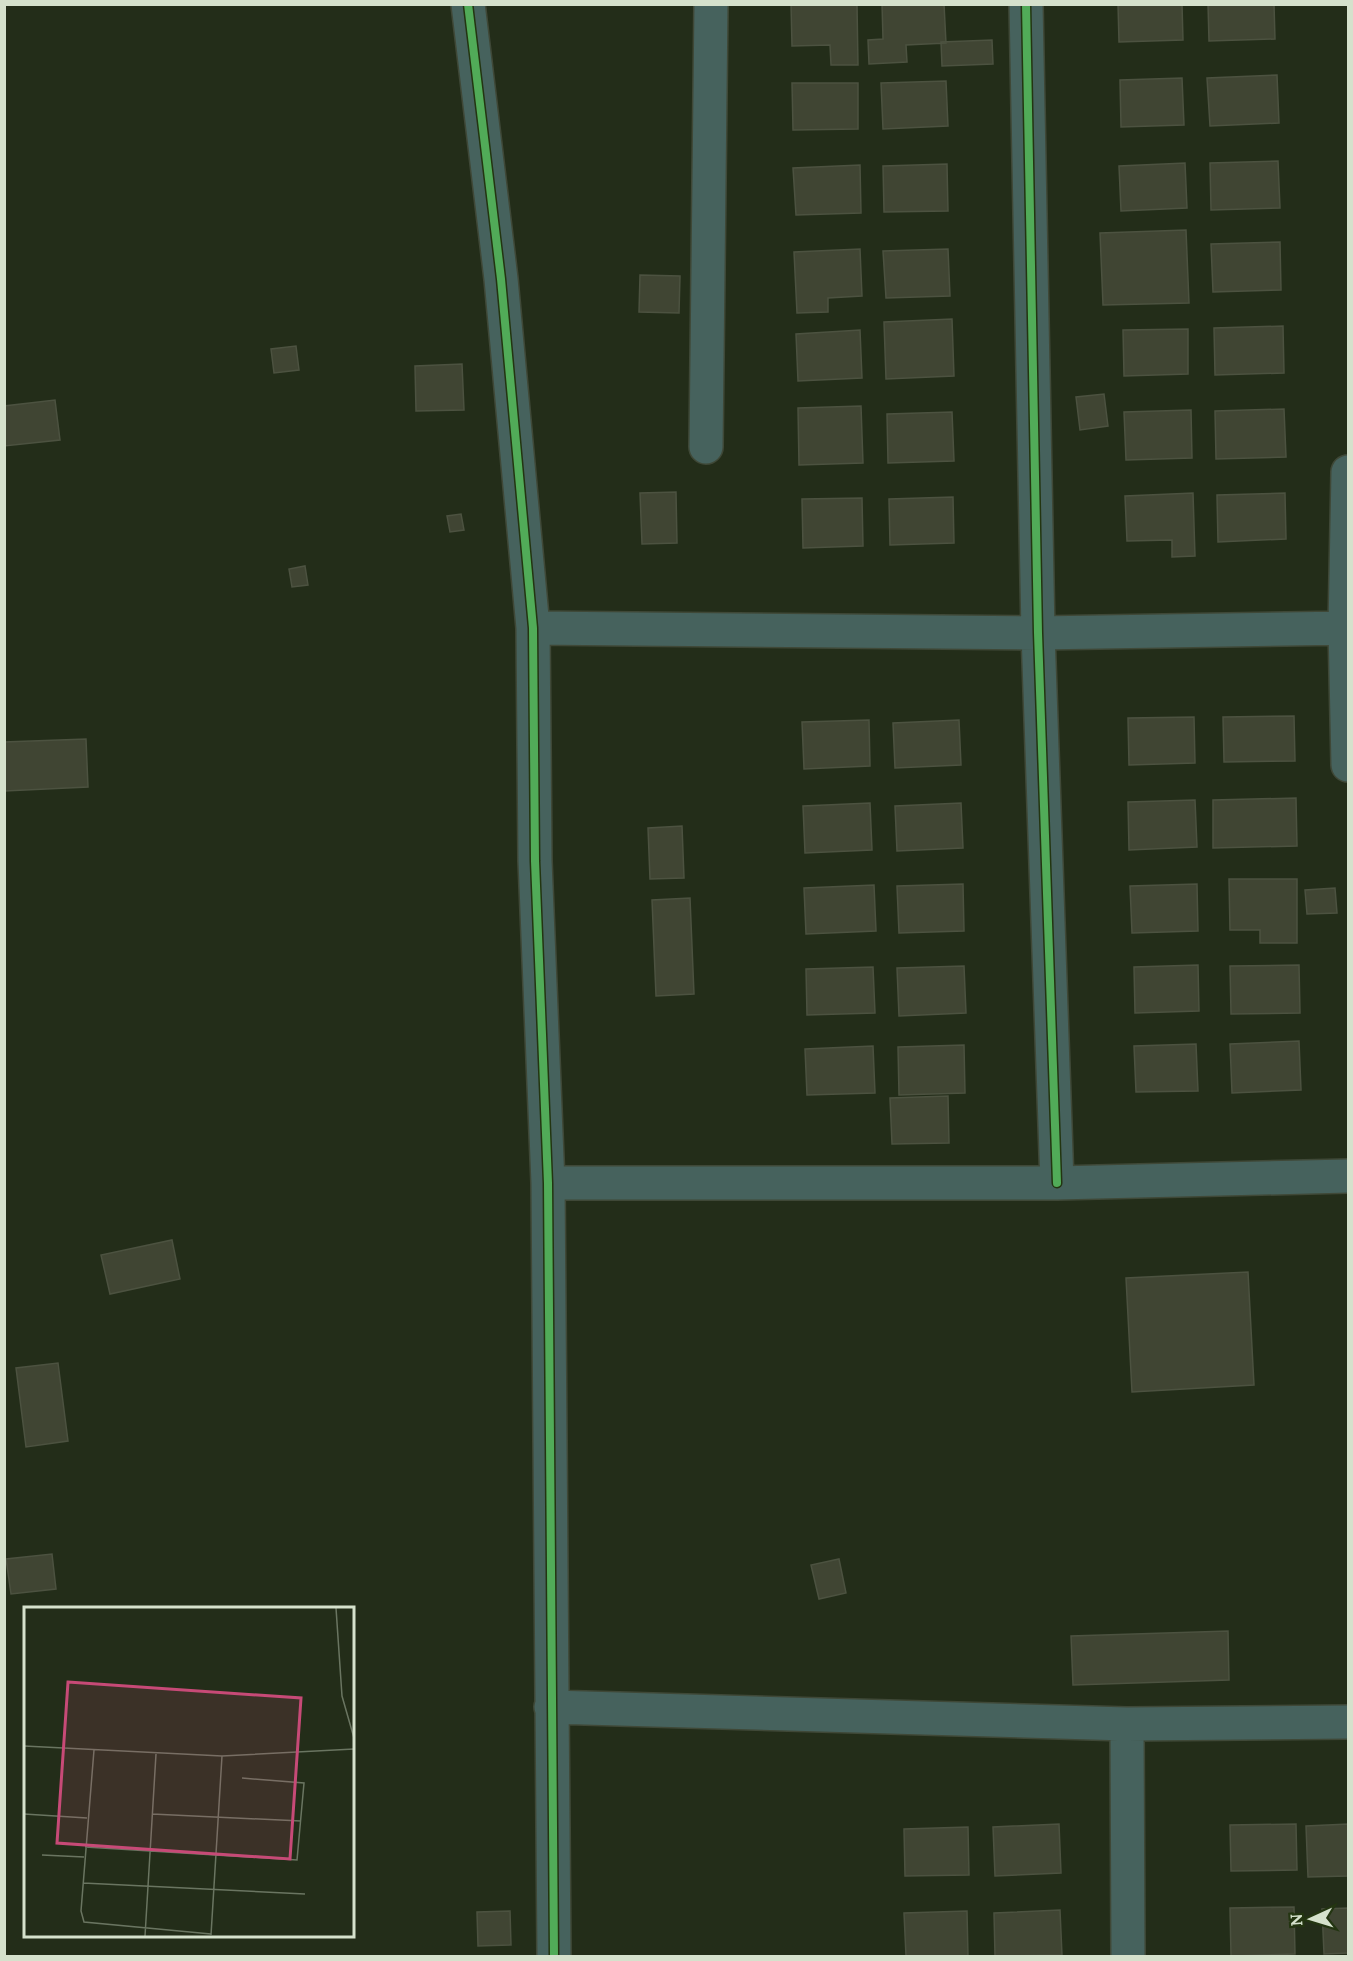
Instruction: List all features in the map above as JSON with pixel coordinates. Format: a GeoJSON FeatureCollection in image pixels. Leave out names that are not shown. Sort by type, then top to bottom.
{"type":"FeatureCollection","features":[{"type":"Feature","properties":{"kind":"street"},"geometry":{"type":"LineString","coordinates":[[468,4],[501,279],[533,628],[535,861],[548,1183],[554,1956]]}},
{"type":"Feature","properties":{"kind":"street"},"geometry":{"type":"LineString","coordinates":[[706,447],[711,4]]}},
{"type":"Feature","properties":{"kind":"street"},"geometry":{"type":"LineString","coordinates":[[1026,4],[1038,633],[1058,1183]]}},
{"type":"Feature","properties":{"kind":"street"},"geometry":{"type":"LineString","coordinates":[[1348,472],[1348,765]]}},
{"type":"Feature","properties":{"kind":"street"},"geometry":{"type":"LineString","coordinates":[[533,628],[1038,633],[1347,628]]}},
{"type":"Feature","properties":{"kind":"street"},"geometry":{"type":"LineString","coordinates":[[548,1183],[1058,1183],[1348,1176]]}},
{"type":"Feature","properties":{"kind":"street"},"geometry":{"type":"LineString","coordinates":[[551,1707],[1127,1724],[1348,1722]]}},
{"type":"Feature","properties":{"kind":"street"},"geometry":{"type":"LineString","coordinates":[[1127,1724],[1128,1956]]}},
{"type":"Feature","properties":{"kind":"building"},"geometry":{"type":"Polygon","coordinates":[[[791,4],[857,4],[858,65],[831,65],[830,45],[792,46],[791,4]]]}},
{"type":"Feature","properties":{"kind":"building"},"geometry":{"type":"Polygon","coordinates":[[[882,4],[944,4],[946,43],[906,45],[907,62],[869,64],[868,40],[883,39],[882,4]]]}},
{"type":"Feature","properties":{"kind":"building"},"geometry":{"type":"Polygon","coordinates":[[[1118,4],[1182,4],[1183,40],[1119,42],[1118,4]]]}},
{"type":"Feature","properties":{"kind":"building"},"geometry":{"type":"Polygon","coordinates":[[[1208,4],[1274,4],[1275,39],[1209,41],[1208,4]]]}},
{"type":"Feature","properties":{"kind":"building"},"geometry":{"type":"Polygon","coordinates":[[[992,40],[993,64],[942,66],[941,42],[992,40]]]}},
{"type":"Feature","properties":{"kind":"building"},"geometry":{"type":"Polygon","coordinates":[[[1277,75],[1279,123],[1210,126],[1207,78],[1277,75]]]}},
{"type":"Feature","properties":{"kind":"building"},"geometry":{"type":"Polygon","coordinates":[[[1182,78],[1184,125],[1121,127],[1120,80],[1182,78]]]}},
{"type":"Feature","properties":{"kind":"building"},"geometry":{"type":"Polygon","coordinates":[[[946,81],[948,126],[883,129],[881,83],[946,81]]]}},
{"type":"Feature","properties":{"kind":"building"},"geometry":{"type":"Polygon","coordinates":[[[792,83],[858,83],[858,129],[793,130],[792,83]]]}},
{"type":"Feature","properties":{"kind":"building"},"geometry":{"type":"Polygon","coordinates":[[[1278,161],[1280,208],[1211,210],[1210,163],[1278,161]]]}},
{"type":"Feature","properties":{"kind":"building"},"geometry":{"type":"Polygon","coordinates":[[[1185,163],[1187,208],[1121,211],[1119,166],[1185,163]]]}},
{"type":"Feature","properties":{"kind":"building"},"geometry":{"type":"Polygon","coordinates":[[[947,164],[948,211],[884,212],[883,166],[947,164]]]}},
{"type":"Feature","properties":{"kind":"building"},"geometry":{"type":"Polygon","coordinates":[[[860,165],[861,213],[796,215],[793,168],[860,165]]]}},
{"type":"Feature","properties":{"kind":"building"},"geometry":{"type":"Polygon","coordinates":[[[1186,230],[1189,303],[1103,305],[1100,233],[1186,230]]]}},
{"type":"Feature","properties":{"kind":"building"},"geometry":{"type":"Polygon","coordinates":[[[1280,242],[1281,290],[1213,292],[1211,244],[1280,242]]]}},
{"type":"Feature","properties":{"kind":"building"},"geometry":{"type":"Polygon","coordinates":[[[860,249],[862,296],[828,298],[828,312],[797,313],[794,252],[860,249]]]}},
{"type":"Feature","properties":{"kind":"building"},"geometry":{"type":"Polygon","coordinates":[[[948,249],[950,296],[886,298],[883,251],[948,249]]]}},
{"type":"Feature","properties":{"kind":"building"},"geometry":{"type":"Polygon","coordinates":[[[640,275],[680,276],[679,313],[639,312],[640,275]]]}},
{"type":"Feature","properties":{"kind":"building"},"geometry":{"type":"Polygon","coordinates":[[[952,319],[954,376],[886,379],[884,322],[952,319]]]}},
{"type":"Feature","properties":{"kind":"building"},"geometry":{"type":"Polygon","coordinates":[[[1283,326],[1284,373],[1215,375],[1214,328],[1283,326]]]}},
{"type":"Feature","properties":{"kind":"building"},"geometry":{"type":"Polygon","coordinates":[[[1188,329],[1188,374],[1124,376],[1123,330],[1188,329]]]}},
{"type":"Feature","properties":{"kind":"building"},"geometry":{"type":"Polygon","coordinates":[[[860,330],[862,378],[798,381],[796,334],[860,330]]]}},
{"type":"Feature","properties":{"kind":"building"},"geometry":{"type":"Polygon","coordinates":[[[296,346],[299,370],[274,373],[271,349],[296,346]]]}},
{"type":"Feature","properties":{"kind":"building"},"geometry":{"type":"Polygon","coordinates":[[[462,364],[464,410],[416,411],[415,366],[462,364]]]}},
{"type":"Feature","properties":{"kind":"building"},"geometry":{"type":"Polygon","coordinates":[[[1104,394],[1108,426],[1080,430],[1076,397],[1104,394]]]}},
{"type":"Feature","properties":{"kind":"building"},"geometry":{"type":"Polygon","coordinates":[[[55,400],[60,440],[4,446],[4,406],[55,400]]]}},
{"type":"Feature","properties":{"kind":"building"},"geometry":{"type":"Polygon","coordinates":[[[861,406],[863,463],[799,465],[798,408],[861,406]]]}},
{"type":"Feature","properties":{"kind":"building"},"geometry":{"type":"Polygon","coordinates":[[[1284,409],[1286,457],[1216,459],[1215,411],[1284,409]]]}},
{"type":"Feature","properties":{"kind":"building"},"geometry":{"type":"Polygon","coordinates":[[[1191,410],[1192,458],[1126,460],[1124,412],[1191,410]]]}},
{"type":"Feature","properties":{"kind":"building"},"geometry":{"type":"Polygon","coordinates":[[[952,412],[954,461],[888,463],[887,414],[952,412]]]}},
{"type":"Feature","properties":{"kind":"building"},"geometry":{"type":"Polygon","coordinates":[[[676,492],[677,543],[642,544],[640,493],[676,492]]]}},
{"type":"Feature","properties":{"kind":"building"},"geometry":{"type":"Polygon","coordinates":[[[1193,493],[1195,556],[1172,557],[1172,540],[1127,541],[1125,496],[1193,493]]]}},
{"type":"Feature","properties":{"kind":"building"},"geometry":{"type":"Polygon","coordinates":[[[1285,493],[1286,539],[1218,542],[1217,495],[1285,493]]]}},
{"type":"Feature","properties":{"kind":"building"},"geometry":{"type":"Polygon","coordinates":[[[953,497],[954,543],[890,545],[889,499],[953,497]]]}},
{"type":"Feature","properties":{"kind":"building"},"geometry":{"type":"Polygon","coordinates":[[[862,498],[863,546],[803,548],[802,499],[862,498]]]}},
{"type":"Feature","properties":{"kind":"building"},"geometry":{"type":"Polygon","coordinates":[[[461,514],[464,530],[450,532],[447,516],[461,514]]]}},
{"type":"Feature","properties":{"kind":"building"},"geometry":{"type":"Polygon","coordinates":[[[305,566],[308,585],[292,587],[289,569],[305,566]]]}},
{"type":"Feature","properties":{"kind":"building"},"geometry":{"type":"Polygon","coordinates":[[[1294,716],[1295,761],[1224,762],[1223,717],[1294,716]]]}},
{"type":"Feature","properties":{"kind":"building"},"geometry":{"type":"Polygon","coordinates":[[[1194,717],[1195,763],[1129,765],[1128,718],[1194,717]]]}},
{"type":"Feature","properties":{"kind":"building"},"geometry":{"type":"Polygon","coordinates":[[[869,720],[870,766],[804,769],[802,722],[869,720]]]}},
{"type":"Feature","properties":{"kind":"building"},"geometry":{"type":"Polygon","coordinates":[[[959,720],[961,765],[895,768],[893,723],[959,720]]]}},
{"type":"Feature","properties":{"kind":"building"},"geometry":{"type":"Polygon","coordinates":[[[86,739],[88,787],[5,791],[4,742],[86,739]]]}},
{"type":"Feature","properties":{"kind":"building"},"geometry":{"type":"Polygon","coordinates":[[[1296,798],[1297,846],[1213,848],[1213,800],[1296,798]]]}},
{"type":"Feature","properties":{"kind":"building"},"geometry":{"type":"Polygon","coordinates":[[[1195,800],[1197,847],[1129,850],[1128,802],[1195,800]]]}},
{"type":"Feature","properties":{"kind":"building"},"geometry":{"type":"Polygon","coordinates":[[[870,803],[872,850],[805,853],[803,806],[870,803]]]}},
{"type":"Feature","properties":{"kind":"building"},"geometry":{"type":"Polygon","coordinates":[[[961,803],[963,848],[897,851],[895,806],[961,803]]]}},
{"type":"Feature","properties":{"kind":"building"},"geometry":{"type":"Polygon","coordinates":[[[682,826],[684,878],[650,879],[648,828],[682,826]]]}},
{"type":"Feature","properties":{"kind":"building"},"geometry":{"type":"Polygon","coordinates":[[[1229,879],[1297,879],[1297,943],[1260,943],[1260,930],[1230,930],[1229,879]]]}},
{"type":"Feature","properties":{"kind":"building"},"geometry":{"type":"Polygon","coordinates":[[[963,884],[964,931],[899,933],[897,886],[963,884]]]}},
{"type":"Feature","properties":{"kind":"building"},"geometry":{"type":"Polygon","coordinates":[[[1197,884],[1198,931],[1132,933],[1130,886],[1197,884]]]}},
{"type":"Feature","properties":{"kind":"building"},"geometry":{"type":"Polygon","coordinates":[[[874,885],[876,931],[806,934],[804,888],[874,885]]]}},
{"type":"Feature","properties":{"kind":"building"},"geometry":{"type":"Polygon","coordinates":[[[1335,888],[1337,913],[1307,914],[1305,890],[1335,888]]]}},
{"type":"Feature","properties":{"kind":"building"},"geometry":{"type":"Polygon","coordinates":[[[690,898],[694,994],[656,996],[652,900],[690,898]]]}},
{"type":"Feature","properties":{"kind":"building"},"geometry":{"type":"Polygon","coordinates":[[[1198,965],[1199,1011],[1135,1013],[1134,967],[1198,965]]]}},
{"type":"Feature","properties":{"kind":"building"},"geometry":{"type":"Polygon","coordinates":[[[1299,965],[1300,1013],[1231,1014],[1230,966],[1299,965]]]}},
{"type":"Feature","properties":{"kind":"building"},"geometry":{"type":"Polygon","coordinates":[[[964,966],[966,1013],[899,1016],[897,968],[964,966]]]}},
{"type":"Feature","properties":{"kind":"building"},"geometry":{"type":"Polygon","coordinates":[[[873,967],[875,1013],[807,1015],[806,969],[873,967]]]}},
{"type":"Feature","properties":{"kind":"building"},"geometry":{"type":"Polygon","coordinates":[[[1299,1041],[1301,1090],[1232,1093],[1230,1044],[1299,1041]]]}},
{"type":"Feature","properties":{"kind":"building"},"geometry":{"type":"Polygon","coordinates":[[[1196,1044],[1198,1091],[1136,1092],[1134,1046],[1196,1044]]]}},
{"type":"Feature","properties":{"kind":"building"},"geometry":{"type":"Polygon","coordinates":[[[964,1045],[965,1093],[899,1095],[898,1047],[964,1045]]]}},
{"type":"Feature","properties":{"kind":"building"},"geometry":{"type":"Polygon","coordinates":[[[873,1046],[875,1093],[807,1095],[805,1049],[873,1046]]]}},
{"type":"Feature","properties":{"kind":"building"},"geometry":{"type":"Polygon","coordinates":[[[948,1096],[949,1143],[892,1144],[890,1098],[948,1096]]]}},
{"type":"Feature","properties":{"kind":"building"},"geometry":{"type":"Polygon","coordinates":[[[172,1240],[180,1279],[110,1294],[101,1255],[172,1240]]]}},
{"type":"Feature","properties":{"kind":"building"},"geometry":{"type":"Polygon","coordinates":[[[1248,1272],[1254,1385],[1132,1392],[1126,1278],[1248,1272]]]}},
{"type":"Feature","properties":{"kind":"building"},"geometry":{"type":"Polygon","coordinates":[[[58,1363],[68,1441],[26,1447],[16,1368],[58,1363]]]}},
{"type":"Feature","properties":{"kind":"building"},"geometry":{"type":"Polygon","coordinates":[[[52,1554],[56,1589],[11,1594],[6,1559],[52,1554]]]}},
{"type":"Feature","properties":{"kind":"building"},"geometry":{"type":"Polygon","coordinates":[[[839,1559],[846,1593],[819,1599],[811,1565],[839,1559]]]}},
{"type":"Feature","properties":{"kind":"building"},"geometry":{"type":"Polygon","coordinates":[[[1228,1631],[1229,1680],[1073,1685],[1071,1636],[1228,1631]]]}},
{"type":"Feature","properties":{"kind":"building"},"geometry":{"type":"Polygon","coordinates":[[[1059,1824],[1061,1873],[995,1876],[993,1827],[1059,1824]]]}},
{"type":"Feature","properties":{"kind":"building"},"geometry":{"type":"Polygon","coordinates":[[[1296,1824],[1297,1870],[1231,1871],[1230,1825],[1296,1824]]]}},
{"type":"Feature","properties":{"kind":"building"},"geometry":{"type":"Polygon","coordinates":[[[1348,1824],[1348,1876],[1308,1877],[1306,1826],[1348,1824]]]}},
{"type":"Feature","properties":{"kind":"building"},"geometry":{"type":"Polygon","coordinates":[[[968,1827],[969,1875],[905,1876],[904,1829],[968,1827]]]}},
{"type":"Feature","properties":{"kind":"building"},"geometry":{"type":"Polygon","coordinates":[[[1294,1907],[1295,1954],[1231,1956],[1230,1908],[1294,1907]]]}},
{"type":"Feature","properties":{"kind":"building"},"geometry":{"type":"Polygon","coordinates":[[[1348,1908],[1348,1953],[1324,1954],[1322,1909],[1348,1908]]]}},
{"type":"Feature","properties":{"kind":"building"},"geometry":{"type":"Polygon","coordinates":[[[1060,1910],[1062,1955],[995,1956],[994,1913],[1060,1910]]]}},
{"type":"Feature","properties":{"kind":"building"},"geometry":{"type":"Polygon","coordinates":[[[510,1911],[511,1945],[478,1946],[477,1912],[510,1911]]]}},
{"type":"Feature","properties":{"kind":"building"},"geometry":{"type":"Polygon","coordinates":[[[967,1911],[968,1956],[906,1956],[904,1913],[967,1911]]]}},
{"type":"Feature","properties":{"kind":"cycle path"},"geometry":{"type":"LineString","coordinates":[[468,4],[501,279],[533,628],[535,861],[548,1183],[554,1956]]}},
{"type":"Feature","properties":{"kind":"cycle path"},"geometry":{"type":"LineString","coordinates":[[1026,4],[1038,633],[1057,1183]]}}]}
